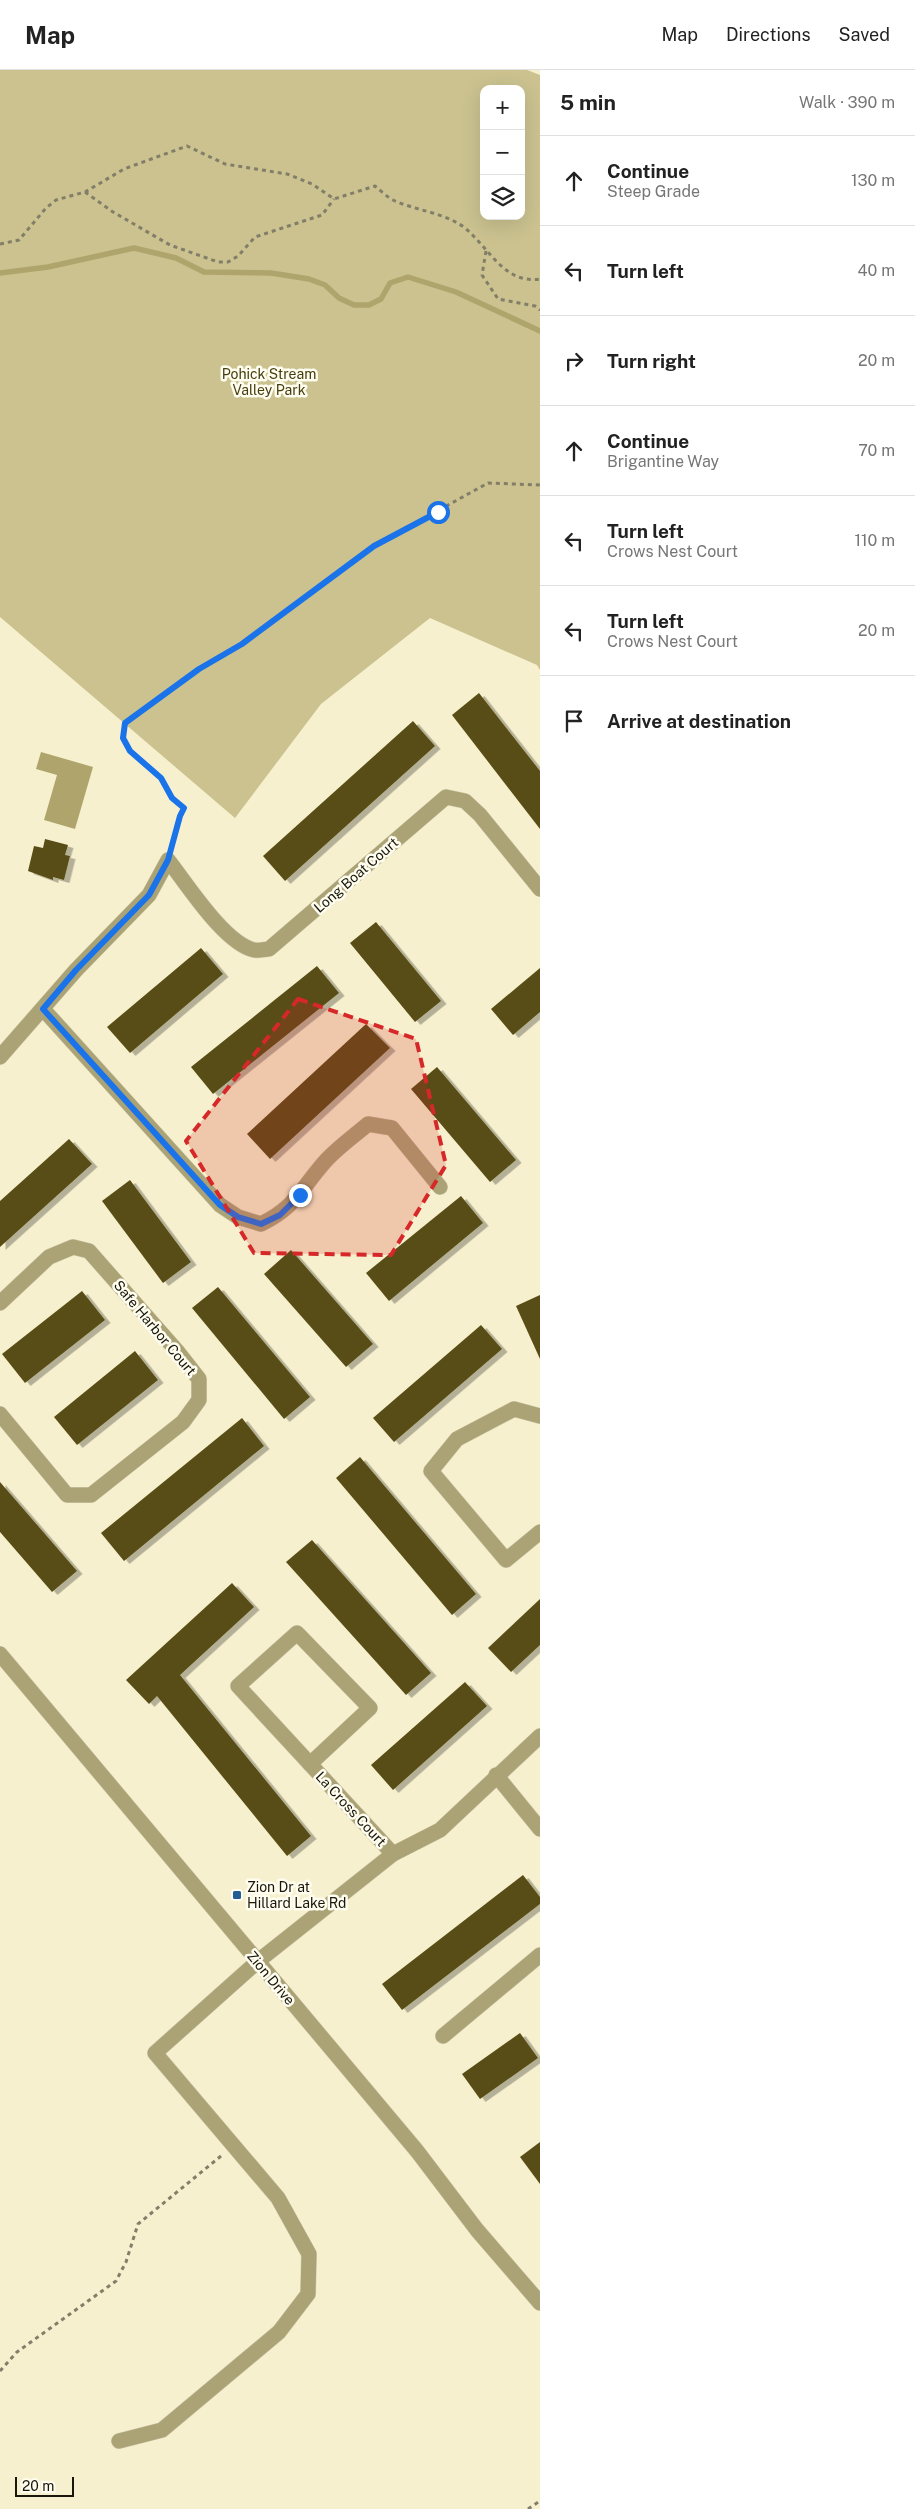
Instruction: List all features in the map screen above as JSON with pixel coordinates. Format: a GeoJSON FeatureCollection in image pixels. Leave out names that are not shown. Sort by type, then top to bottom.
{"type":"FeatureCollection","features":[{"type":"Feature","properties":{"kind":"street","name":"Long Boat Court"},"geometry":{"type":"LineString","coordinates":[[168,860],[218,924],[237,941],[254,950],[269,949],[446,797],[465,801],[480,815],[540,889]]}},
{"type":"Feature","properties":{"kind":"street"},"geometry":{"type":"LineString","coordinates":[[0,1057],[76,970],[149,895],[168,860]]}},
{"type":"Feature","properties":{"kind":"street"},"geometry":{"type":"LineString","coordinates":[[43,1009],[220,1205],[238,1217],[261,1224],[280,1215],[300,1195],[322,1164],[368,1124],[392,1128],[440,1187]]}},
{"type":"Feature","properties":{"kind":"street","name":"Safe Harbor Court"},"geometry":{"type":"LineString","coordinates":[[0,1303],[49,1257],[73,1248],[89,1251],[177,1351],[199,1379],[199,1400],[183,1422],[91,1495],[67,1495],[0,1414]]}},
{"type":"Feature","properties":{"kind":"street"},"geometry":{"type":"LineString","coordinates":[[540,1416],[514,1409],[456,1439],[431,1471],[506,1560],[540,1532]]}},
{"type":"Feature","properties":{"kind":"street","name":"La Cross Court"},"geometry":{"type":"LineString","coordinates":[[310,1764],[370,1708],[297,1633],[238,1686],[393,1854]]}},
{"type":"Feature","properties":{"kind":"street","name":"Zion Drive"},"geometry":{"type":"LineString","coordinates":[[1,1658],[417,2151],[477,2230],[540,2302]]}},
{"type":"Feature","properties":{"kind":"street"},"geometry":{"type":"LineString","coordinates":[[119,2441],[162,2430],[279,2332],[308,2294],[308,2254],[278,2198],[154,2053],[257,1962],[393,1854],[440,1830],[496,1775],[540,1736]]}},
{"type":"Feature","properties":{"kind":"street"},"geometry":{"type":"LineString","coordinates":[[496,1775],[540,1829]]}},
{"type":"Feature","properties":{"kind":"street"},"geometry":{"type":"LineString","coordinates":[[443,2036],[540,1955]]}},
{"type":"Feature","properties":{"kind":"path"},"geometry":{"type":"LineString","coordinates":[[0,244],[19,240],[46,208],[56,200],[85,192],[124,169],[187,146],[225,164],[288,174],[312,184],[334,199]]}},
{"type":"Feature","properties":{"kind":"path"},"geometry":{"type":"LineString","coordinates":[[85,192],[113,212],[170,246],[218,262],[228,262],[238,256],[255,237],[322,215],[334,199],[375,186],[392,200],[438,214],[464,228],[512,276],[526,281],[540,279]]}},
{"type":"Feature","properties":{"kind":"path"},"geometry":{"type":"LineString","coordinates":[[486,250],[482,275],[498,299],[535,306],[540,310]]}},
{"type":"Feature","properties":{"kind":"path"},"geometry":{"type":"LineString","coordinates":[[168,860],[184,808],[172,798],[161,778],[130,751],[123,738],[125,723],[199,669],[242,644],[374,546],[488,484],[540,485]]}},
{"type":"Feature","properties":{"kind":"path"},"geometry":{"type":"LineString","coordinates":[[0,2372],[18,2352],[116,2281],[126,2262],[138,2224],[234,2146]]}},
{"type":"Feature","properties":{"kind":"path"},"geometry":{"type":"LineString","coordinates":[[528,2509],[540,2501]]}},
{"type":"Feature","properties":{"kind":"highlighted area"},"geometry":{"type":"Polygon","coordinates":[[[298,999],[416,1039],[446,1165],[391,1255],[254,1253],[186,1141],[298,999]]]}},
{"type":"Feature","properties":{"kind":"green space","name":"Pohick Stream Valley Park"},"geometry":{"type":"Polygon","coordinates":[[[0,70],[527,70],[540,75],[540,670],[537,665],[430,618],[321,704],[235,818],[0,617],[0,70]]]}},
{"type":"Feature","properties":{"kind":"shaded area"},"geometry":{"type":"Polygon","coordinates":[[[41,752],[93,767],[75,829],[44,820],[57,775],[36,769],[41,752]]]}},
{"type":"Feature","properties":{"kind":"building"},"geometry":{"type":"Polygon","coordinates":[[[479,693],[540,771],[540,829],[452,715],[479,693]]]}},
{"type":"Feature","properties":{"kind":"building"},"geometry":{"type":"Polygon","coordinates":[[[413,721],[435,746],[285,881],[263,856],[413,721]]]}},
{"type":"Feature","properties":{"kind":"building"},"geometry":{"type":"Polygon","coordinates":[[[45,839],[68,845],[65,855],[70,856],[64,880],[53,877],[53,880],[28,871],[34,846],[43,848],[45,839]]]}},
{"type":"Feature","properties":{"kind":"building"},"geometry":{"type":"Polygon","coordinates":[[[376,922],[441,1001],[415,1022],[350,943],[376,922]]]}},
{"type":"Feature","properties":{"kind":"building"},"geometry":{"type":"Polygon","coordinates":[[[201,948],[223,974],[130,1053],[107,1027],[201,948]]]}},
{"type":"Feature","properties":{"kind":"building"},"geometry":{"type":"Polygon","coordinates":[[[317,966],[339,993],[213,1094],[191,1067],[317,966]]]}},
{"type":"Feature","properties":{"kind":"building"},"geometry":{"type":"Polygon","coordinates":[[[540,968],[540,1012],[513,1035],[491,1009],[540,968]]]}},
{"type":"Feature","properties":{"kind":"building"},"geometry":{"type":"Polygon","coordinates":[[[366,1024],[390,1048],[270,1159],[247,1134],[366,1024]]]}},
{"type":"Feature","properties":{"kind":"building"},"geometry":{"type":"Polygon","coordinates":[[[437,1067],[516,1160],[490,1182],[411,1089],[437,1067]]]}},
{"type":"Feature","properties":{"kind":"building"},"geometry":{"type":"Polygon","coordinates":[[[69,1139],[92,1164],[0,1247],[0,1201],[69,1139]]]}},
{"type":"Feature","properties":{"kind":"building"},"geometry":{"type":"Polygon","coordinates":[[[130,1180],[191,1262],[163,1283],[102,1201],[130,1180]]]}},
{"type":"Feature","properties":{"kind":"building"},"geometry":{"type":"Polygon","coordinates":[[[461,1196],[483,1223],[389,1301],[366,1273],[461,1196]]]}},
{"type":"Feature","properties":{"kind":"building"},"geometry":{"type":"Polygon","coordinates":[[[291,1250],[373,1344],[346,1367],[264,1274],[291,1250]]]}},
{"type":"Feature","properties":{"kind":"building"},"geometry":{"type":"Polygon","coordinates":[[[218,1287],[310,1397],[284,1419],[192,1308],[218,1287]]]}},
{"type":"Feature","properties":{"kind":"building"},"geometry":{"type":"Polygon","coordinates":[[[82,1291],[105,1320],[25,1383],[2,1354],[82,1291]]]}},
{"type":"Feature","properties":{"kind":"building"},"geometry":{"type":"Polygon","coordinates":[[[540,1295],[540,1359],[516,1306],[540,1295]]]}},
{"type":"Feature","properties":{"kind":"building"},"geometry":{"type":"Polygon","coordinates":[[[481,1325],[502,1349],[394,1442],[373,1418],[481,1325]]]}},
{"type":"Feature","properties":{"kind":"building"},"geometry":{"type":"Polygon","coordinates":[[[135,1351],[158,1380],[77,1445],[54,1417],[135,1351]]]}},
{"type":"Feature","properties":{"kind":"building"},"geometry":{"type":"Polygon","coordinates":[[[242,1418],[264,1446],[124,1561],[101,1533],[242,1418]]]}},
{"type":"Feature","properties":{"kind":"building"},"geometry":{"type":"Polygon","coordinates":[[[360,1457],[476,1594],[452,1615],[336,1478],[360,1457]]]}},
{"type":"Feature","properties":{"kind":"building"},"geometry":{"type":"Polygon","coordinates":[[[0,1482],[77,1571],[52,1592],[0,1532],[0,1482]]]}},
{"type":"Feature","properties":{"kind":"building"},"geometry":{"type":"Polygon","coordinates":[[[312,1540],[431,1673],[406,1695],[286,1562],[312,1540]]]}},
{"type":"Feature","properties":{"kind":"building"},"geometry":{"type":"Polygon","coordinates":[[[232,1583],[254,1607],[180,1675],[311,1836],[287,1856],[157,1696],[149,1704],[126,1680],[232,1583]]]}},
{"type":"Feature","properties":{"kind":"building"},"geometry":{"type":"Polygon","coordinates":[[[540,1599],[540,1645],[511,1672],[488,1648],[540,1599]]]}},
{"type":"Feature","properties":{"kind":"building"},"geometry":{"type":"Polygon","coordinates":[[[465,1682],[487,1706],[393,1790],[371,1765],[465,1682]]]}},
{"type":"Feature","properties":{"kind":"building"},"geometry":{"type":"Polygon","coordinates":[[[523,1875],[540,1897],[540,1904],[402,2010],[382,1984],[523,1875]]]}},
{"type":"Feature","properties":{"kind":"building"},"geometry":{"type":"Polygon","coordinates":[[[520,2033],[538,2058],[480,2099],[462,2074],[520,2033]]]}},
{"type":"Feature","properties":{"kind":"building"},"geometry":{"type":"Polygon","coordinates":[[[540,2142],[540,2184],[520,2157],[540,2142]]]}},
{"type":"Feature","properties":{"kind":"waterway"},"geometry":{"type":"LineString","coordinates":[[0,273],[48,267],[134,248],[176,258],[204,272],[271,273],[309,279],[325,285],[339,298],[354,305],[369,305],[381,299],[390,283],[408,277],[456,292],[540,331]]}},
{"type":"Feature","properties":{"kind":"place","name":"Zion Dr at Hillard Lake Rd"},"geometry":{"type":"Point","coordinates":[237,1895]}},
{"type":"Feature","properties":{"kind":"route"},"geometry":{"type":"LineString","coordinates":[[300,1195],[280,1215],[261,1224],[238,1217],[220,1205],[43,1009],[76,970],[149,895],[168,860],[184,808],[172,798],[161,778],[130,751],[123,738],[125,723],[199,669],[242,644],[308,597],[374,546],[438,512]]}}]}
